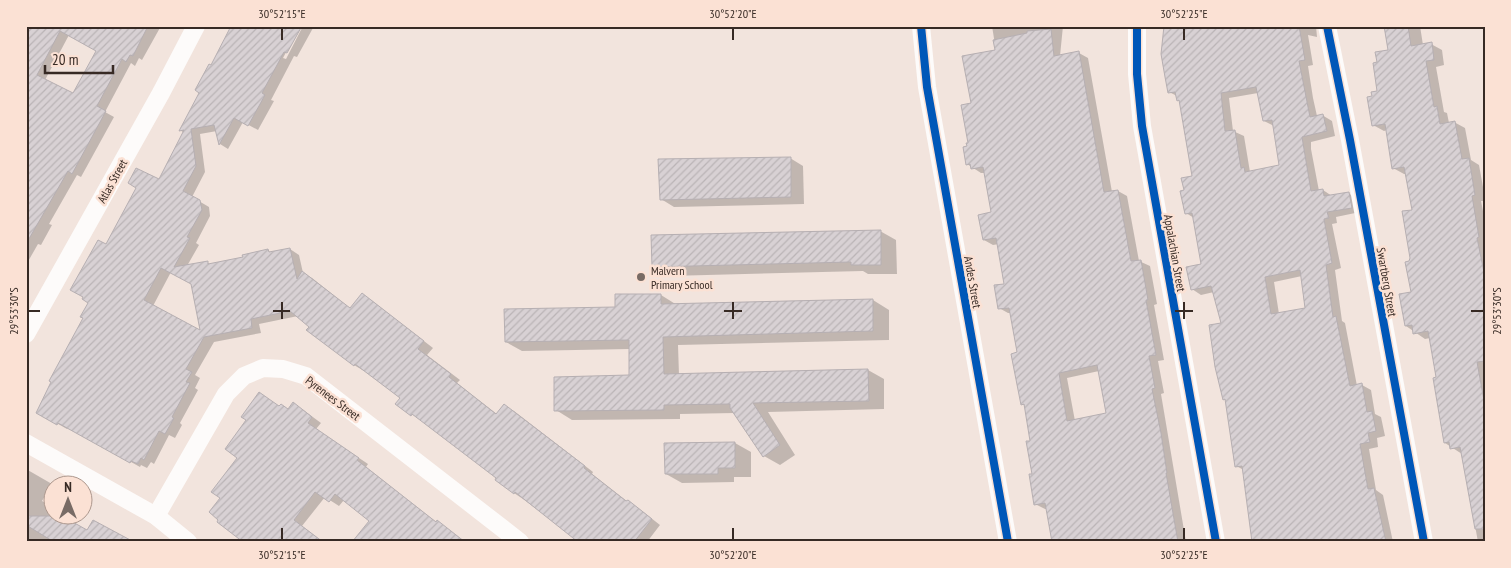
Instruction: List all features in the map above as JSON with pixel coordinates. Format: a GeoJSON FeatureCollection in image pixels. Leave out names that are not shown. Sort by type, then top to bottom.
{"type":"FeatureCollection","features":[{"type":"Feature","properties":{"kind":"street","name":"Atlas Street"},"geometry":{"type":"LineString","coordinates":[[26,334],[161,93],[196,26]]}},
{"type":"Feature","properties":{"kind":"street","name":"Andes Street"},"geometry":{"type":"LineString","coordinates":[[921,26],[927,87],[1008,542]]}},
{"type":"Feature","properties":{"kind":"street","name":"Appalachian Street"},"geometry":{"type":"LineString","coordinates":[[1137,26],[1137,74],[1142,126],[1216,542]]}},
{"type":"Feature","properties":{"kind":"street","name":"Swartberg Street"},"geometry":{"type":"LineString","coordinates":[[1328,26],[1424,542]]}},
{"type":"Feature","properties":{"kind":"street","name":"Pyrenees Street"},"geometry":{"type":"LineString","coordinates":[[156,516],[226,394],[244,376],[263,368],[282,369],[306,376],[520,542]]}},
{"type":"Feature","properties":{"kind":"street"},"geometry":{"type":"LineString","coordinates":[[26,443],[156,516],[188,542]]}},
{"type":"Feature","properties":{"kind":"building"},"geometry":{"type":"Polygon","coordinates":[[[26,26],[148,26],[133,56],[130,55],[126,62],[122,59],[97,106],[106,111],[72,174],[68,171],[26,244],[26,26]],[[60,31],[37,75],[73,93],[96,51],[60,31]]]}},
{"type":"Feature","properties":{"kind":"building"},"geometry":{"type":"Polygon","coordinates":[[[231,26],[302,26],[287,53],[284,52],[262,93],[265,95],[248,126],[234,118],[219,145],[214,125],[191,129],[196,166],[183,191],[200,200],[202,210],[187,237],[190,238],[174,267],[208,261],[208,264],[243,257],[242,255],[268,249],[269,252],[290,248],[297,279],[302,271],[350,308],[362,293],[424,341],[418,349],[451,374],[449,377],[496,414],[504,404],[585,466],[584,468],[626,501],[628,500],[652,519],[634,542],[578,542],[515,492],[514,494],[495,480],[496,478],[412,414],[411,416],[395,404],[400,398],[306,330],[309,327],[290,311],[251,319],[252,328],[204,337],[186,369],[192,372],[186,382],[190,383],[172,417],[174,418],[165,434],[159,431],[144,460],[141,458],[138,464],[131,461],[130,463],[58,423],[57,425],[36,413],[51,382],[49,381],[83,318],[80,317],[88,303],[82,299],[83,297],[70,290],[98,240],[106,244],[136,188],[128,183],[136,168],[159,179],[184,130],[179,131],[199,93],[195,90],[209,64],[211,65],[231,26]],[[161,268],[144,300],[200,330],[191,284],[161,268]]]}},
{"type":"Feature","properties":{"kind":"building"},"geometry":{"type":"Polygon","coordinates":[[[1164,26],[1299,26],[1305,60],[1299,61],[1310,117],[1323,114],[1327,131],[1302,137],[1311,191],[1323,189],[1324,196],[1349,192],[1352,208],[1327,212],[1329,218],[1324,219],[1332,263],[1326,265],[1333,317],[1336,316],[1350,386],[1362,383],[1367,412],[1372,411],[1376,431],[1368,433],[1370,442],[1360,444],[1368,489],[1374,488],[1386,542],[1252,542],[1242,466],[1235,467],[1225,399],[1223,400],[1215,367],[1209,325],[1221,323],[1211,286],[1191,290],[1186,267],[1201,264],[1192,213],[1185,214],[1180,191],[1184,190],[1181,178],[1192,176],[1179,100],[1177,101],[1175,92],[1168,93],[1161,54],[1164,26]],[[1256,87],[1221,93],[1225,131],[1235,130],[1241,168],[1244,167],[1245,172],[1279,165],[1272,120],[1263,121],[1256,87]],[[1300,270],[1265,277],[1271,314],[1305,308],[1300,270]]]}},
{"type":"Feature","properties":{"kind":"building"},"geometry":{"type":"Polygon","coordinates":[[[1384,26],[1408,26],[1411,46],[1432,42],[1434,60],[1426,61],[1434,107],[1437,106],[1440,124],[1455,121],[1462,159],[1469,158],[1475,195],[1472,196],[1479,237],[1477,238],[1485,277],[1485,361],[1477,362],[1485,406],[1485,529],[1475,529],[1460,447],[1450,449],[1449,442],[1444,443],[1433,378],[1436,377],[1428,331],[1413,334],[1412,325],[1405,326],[1399,294],[1411,292],[1405,262],[1409,261],[1410,258],[1402,211],[1412,210],[1404,167],[1392,169],[1385,124],[1372,126],[1367,97],[1372,96],[1371,92],[1377,91],[1373,63],[1377,62],[1375,52],[1388,50],[1384,26]]]}},
{"type":"Feature","properties":{"kind":"building"},"geometry":{"type":"Polygon","coordinates":[[[1051,29],[1054,56],[1079,51],[1104,192],[1118,190],[1131,261],[1141,260],[1156,355],[1149,356],[1155,388],[1152,389],[1161,433],[1178,542],[1052,542],[1045,503],[1034,505],[1029,474],[1032,474],[1026,441],[1030,441],[1024,404],[1021,405],[1011,354],[1017,352],[1009,308],[998,309],[994,285],[1004,284],[996,238],[983,240],[978,215],[991,212],[983,167],[971,169],[970,164],[966,165],[963,147],[967,146],[966,143],[968,143],[961,105],[971,103],[962,56],[995,50],[993,40],[1027,33],[1027,31],[1051,29]],[[1097,365],[1059,373],[1067,421],[1106,413],[1097,365]]]}},
{"type":"Feature","properties":{"kind":"building"},"geometry":{"type":"Polygon","coordinates":[[[791,157],[791,197],[660,200],[658,159],[791,157]]]}},
{"type":"Feature","properties":{"kind":"building"},"geometry":{"type":"Polygon","coordinates":[[[881,230],[881,265],[851,265],[851,262],[652,267],[651,235],[881,230]]]}},
{"type":"Feature","properties":{"kind":"building"},"geometry":{"type":"Polygon","coordinates":[[[615,294],[661,294],[661,304],[873,299],[873,331],[663,337],[664,374],[868,369],[869,401],[753,403],[780,445],[763,457],[730,408],[730,404],[664,405],[664,410],[554,411],[554,377],[629,375],[629,340],[505,342],[504,309],[615,307],[615,294]]]}},
{"type":"Feature","properties":{"kind":"building"},"geometry":{"type":"Polygon","coordinates":[[[259,392],[279,406],[281,404],[288,409],[293,402],[312,417],[308,423],[359,458],[357,460],[436,522],[437,520],[465,542],[352,542],[369,521],[335,494],[329,502],[315,492],[294,520],[323,542],[243,542],[217,522],[218,520],[209,512],[220,498],[211,492],[237,458],[225,449],[246,420],[241,417],[259,392]]]}},
{"type":"Feature","properties":{"kind":"building"},"geometry":{"type":"Polygon","coordinates":[[[735,442],[735,468],[718,468],[718,474],[665,474],[664,443],[735,442]]]}},
{"type":"Feature","properties":{"kind":"building"},"geometry":{"type":"Polygon","coordinates":[[[26,516],[42,516],[42,526],[80,526],[87,530],[89,526],[92,526],[93,520],[134,542],[54,542],[26,525],[26,516]]]}},
{"type":"Feature","properties":{"kind":"cycle path"},"geometry":{"type":"LineString","coordinates":[[921,26],[927,87],[1008,542]]}},
{"type":"Feature","properties":{"kind":"cycle path"},"geometry":{"type":"LineString","coordinates":[[1137,26],[1137,74],[1142,126],[1216,542]]}},
{"type":"Feature","properties":{"kind":"cycle path"},"geometry":{"type":"LineString","coordinates":[[1327,26],[1350,140],[1424,542]]}},
{"type":"Feature","properties":{"kind":"place","name":"Malvern Primary School"},"geometry":{"type":"Point","coordinates":[641,277]}}]}
